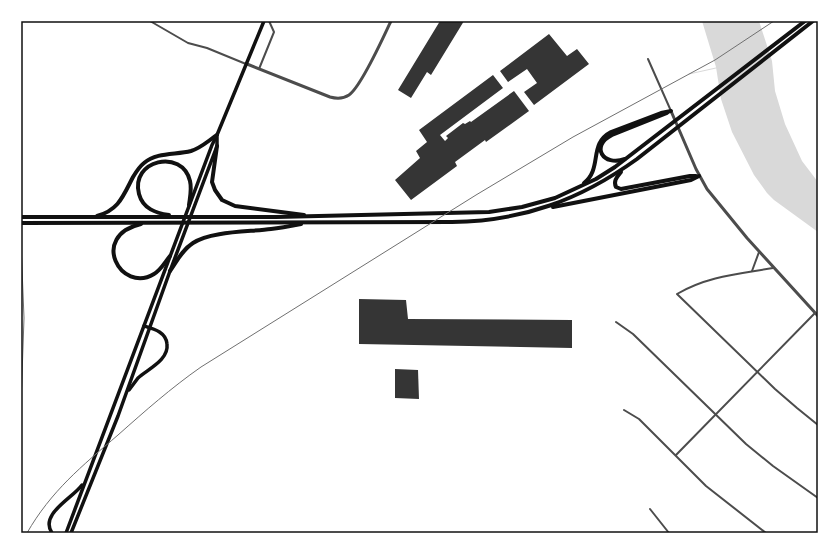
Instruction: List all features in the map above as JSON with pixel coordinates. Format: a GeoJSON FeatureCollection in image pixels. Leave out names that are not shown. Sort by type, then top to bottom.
{"type":"FeatureCollection","features":[{"type":"Feature","properties":{"kind":"highway"},"geometry":{"type":"LineString","coordinates":[[21,217],[350,216],[477,213],[500,211],[544,201],[575,189],[606,174],[634,154],[805,21]]}},
{"type":"Feature","properties":{"kind":"highway"},"geometry":{"type":"LineString","coordinates":[[535,211],[588,190],[628,165],[813,21]]}},
{"type":"Feature","properties":{"kind":"highway"},"geometry":{"type":"LineString","coordinates":[[634,154],[620,160],[610,161],[602,154],[601,147],[604,141],[609,137],[671,111]]}},
{"type":"Feature","properties":{"kind":"highway"},"geometry":{"type":"LineString","coordinates":[[575,189],[585,182],[592,174],[597,147],[604,136],[661,113],[671,111]]}},
{"type":"Feature","properties":{"kind":"highway"},"geometry":{"type":"LineString","coordinates":[[91,217],[106,213],[116,207],[138,170],[146,161],[158,156],[195,150],[217,135]]}},
{"type":"Feature","properties":{"kind":"highway"},"geometry":{"type":"LineString","coordinates":[[217,146],[212,182],[217,194],[224,202],[235,206],[314,216]]}},
{"type":"Feature","properties":{"kind":"highway"},"geometry":{"type":"LineString","coordinates":[[180,217],[156,213],[144,204],[139,195],[138,187],[140,177],[144,171],[152,164],[162,161],[172,162],[181,166],[190,180],[191,191],[189,205]]}},
{"type":"Feature","properties":{"kind":"highway"},"geometry":{"type":"LineString","coordinates":[[628,165],[615,180],[615,185],[619,189],[690,176],[699,176]]}},
{"type":"Feature","properties":{"kind":"highway"},"geometry":{"type":"LineString","coordinates":[[21,223],[471,222],[513,216],[691,180],[699,176]]}},
{"type":"Feature","properties":{"kind":"highway"},"geometry":{"type":"LineString","coordinates":[[170,271],[186,249],[191,244],[203,238],[215,235],[280,228],[311,222]]}},
{"type":"Feature","properties":{"kind":"highway"},"geometry":{"type":"LineString","coordinates":[[149,223],[129,228],[118,237],[114,245],[114,253],[118,267],[124,273],[132,277],[146,277],[156,272],[170,256]]}},
{"type":"Feature","properties":{"kind":"main road"},"geometry":{"type":"LineString","coordinates":[[66,533],[212,145],[264,21]]}},
{"type":"Feature","properties":{"kind":"main road"},"geometry":{"type":"LineString","coordinates":[[71,533],[126,394],[217,146],[217,135]]}},
{"type":"Feature","properties":{"kind":"main road"},"geometry":{"type":"LineString","coordinates":[[126,394],[137,380],[161,360],[166,352],[167,343],[165,337],[158,331],[144,326]]}},
{"type":"Feature","properties":{"kind":"main road"},"geometry":{"type":"LineString","coordinates":[[52,533],[49,526],[52,514],[59,506],[77,492],[87,477]]}},
{"type":"Feature","properties":{"kind":"street"},"geometry":{"type":"LineString","coordinates":[[150,21],[188,43],[207,48],[330,97],[343,98],[349,95],[356,86],[376,52],[391,21]]}},
{"type":"Feature","properties":{"kind":"street"},"geometry":{"type":"LineString","coordinates":[[259,69],[274,32],[269,21]]}},
{"type":"Feature","properties":{"kind":"street"},"geometry":{"type":"LineString","coordinates":[[648,59],[699,176],[716,201],[759,252],[818,316]]}},
{"type":"Feature","properties":{"kind":"street"},"geometry":{"type":"LineString","coordinates":[[752,271],[759,252]]}},
{"type":"Feature","properties":{"kind":"street"},"geometry":{"type":"LineString","coordinates":[[773,268],[712,278],[692,285],[677,294],[786,399],[818,424]]}},
{"type":"Feature","properties":{"kind":"street"},"geometry":{"type":"LineString","coordinates":[[676,455],[815,313]]}},
{"type":"Feature","properties":{"kind":"street"},"geometry":{"type":"LineString","coordinates":[[616,322],[633,334],[737,436],[758,454],[818,498]]}},
{"type":"Feature","properties":{"kind":"street"},"geometry":{"type":"LineString","coordinates":[[624,410],[639,419],[712,490],[766,533]]}},
{"type":"Feature","properties":{"kind":"street"},"geometry":{"type":"LineString","coordinates":[[650,509],[669,533]]}},
{"type":"Feature","properties":{"kind":"shaded area"},"geometry":{"type":"Polygon","coordinates":[[[702,21],[759,21],[772,61],[775,91],[785,124],[802,161],[818,182],[818,232],[774,200],[754,175],[732,132],[721,99],[716,67],[702,21]]]}},
{"type":"Feature","properties":{"kind":"building"},"geometry":{"type":"Polygon","coordinates":[[[440,21],[464,21],[431,75],[427,72],[411,98],[398,90],[440,21]]]}},
{"type":"Feature","properties":{"kind":"building"},"geometry":{"type":"Polygon","coordinates":[[[549,34],[567,56],[577,49],[589,64],[534,105],[524,92],[537,83],[527,69],[508,82],[500,71],[549,34]]]}},
{"type":"Feature","properties":{"kind":"building"},"geometry":{"type":"Polygon","coordinates":[[[493,75],[503,88],[440,135],[445,141],[448,138],[446,136],[463,123],[465,124],[470,121],[471,122],[514,91],[529,111],[455,162],[457,166],[411,200],[395,180],[420,158],[416,151],[427,142],[419,130],[493,75]]]}},
{"type":"Feature","properties":{"kind":"building"},"geometry":{"type":"Polygon","coordinates":[[[359,299],[406,300],[408,319],[572,320],[572,348],[359,344],[359,299]]]}},
{"type":"Feature","properties":{"kind":"building"},"geometry":{"type":"Polygon","coordinates":[[[395,369],[418,370],[419,399],[395,398],[395,369]]]}},
{"type":"Feature","properties":{"kind":"waterway"},"geometry":{"type":"LineString","coordinates":[[689,74],[716,68]]}},
{"type":"Feature","properties":{"kind":"railway"},"geometry":{"type":"LineString","coordinates":[[27,533],[46,504],[68,480],[158,400],[201,367],[476,195],[573,137],[715,60],[774,21]]}},
{"type":"Feature","properties":{"kind":"railway"},"geometry":{"type":"LineString","coordinates":[[21,243],[24,318],[21,404]]}}]}
